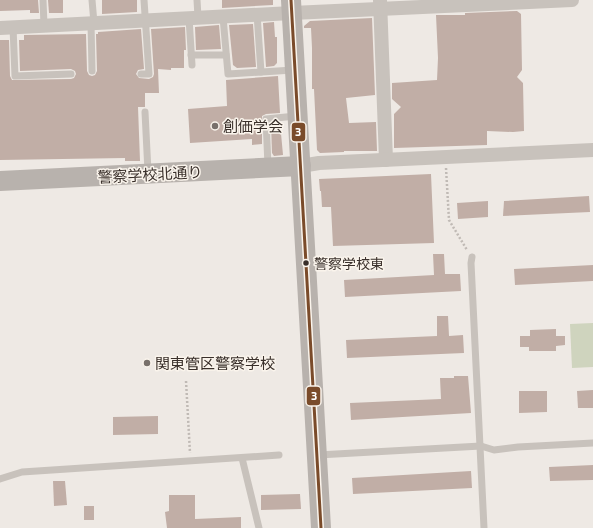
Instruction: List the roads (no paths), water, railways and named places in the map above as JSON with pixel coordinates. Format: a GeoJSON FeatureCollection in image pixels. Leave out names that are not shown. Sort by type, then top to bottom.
{"type":"FeatureCollection","features":[{"type":"Feature","properties":{"kind":"street"},"geometry":{"type":"LineString","coordinates":[[6,28],[224,17],[257,14],[292,6],[572,0]]}},
{"type":"Feature","properties":{"kind":"street"},"geometry":{"type":"LineString","coordinates":[[380,5],[386,160]]}},
{"type":"Feature","properties":{"kind":"street"},"geometry":{"type":"LineString","coordinates":[[292,6],[321,528]]}},
{"type":"Feature","properties":{"kind":"street"},"geometry":{"type":"LineString","coordinates":[[301,166],[319,162],[593,150]]}},
{"type":"Feature","properties":{"kind":"street","name":"警察学校北通り"},"geometry":{"type":"LineString","coordinates":[[0,181],[301,166]]}},
{"type":"Feature","properties":{"kind":"lane"},"geometry":{"type":"LineString","coordinates":[[43,0],[44,25]]}},
{"type":"Feature","properties":{"kind":"lane"},"geometry":{"type":"LineString","coordinates":[[92,0],[92,71]]}},
{"type":"Feature","properties":{"kind":"lane"},"geometry":{"type":"LineString","coordinates":[[141,74],[149,74],[144,0]]}},
{"type":"Feature","properties":{"kind":"lane"},"geometry":{"type":"LineString","coordinates":[[192,65],[191,55],[193,18],[197,0]]}},
{"type":"Feature","properties":{"kind":"lane"},"geometry":{"type":"LineString","coordinates":[[257,14],[262,72]]}},
{"type":"Feature","properties":{"kind":"lane"},"geometry":{"type":"LineString","coordinates":[[224,17],[228,74],[295,70]]}},
{"type":"Feature","properties":{"kind":"lane"},"geometry":{"type":"LineString","coordinates":[[6,28],[15,76],[71,74]]}},
{"type":"Feature","properties":{"kind":"lane"},"geometry":{"type":"LineString","coordinates":[[191,55],[226,55]]}},
{"type":"Feature","properties":{"kind":"lane"},"geometry":{"type":"LineString","coordinates":[[145,112],[148,174]]}},
{"type":"Feature","properties":{"kind":"lane"},"geometry":{"type":"LineString","coordinates":[[268,168],[266,119],[298,116]]}},
{"type":"Feature","properties":{"kind":"lane"},"geometry":{"type":"LineString","coordinates":[[472,258],[471,263],[484,528]]}},
{"type":"Feature","properties":{"kind":"lane"},"geometry":{"type":"LineString","coordinates":[[317,455],[481,446],[494,450],[518,447],[593,443]]}},
{"type":"Feature","properties":{"kind":"lane"},"geometry":{"type":"LineString","coordinates":[[0,479],[22,472],[279,456]]}},
{"type":"Feature","properties":{"kind":"lane"},"geometry":{"type":"LineString","coordinates":[[242,458],[259,528]]}},
{"type":"Feature","properties":{"kind":"place","name":"創価学会"},"geometry":{"type":"Point","coordinates":[215,126]}},
{"type":"Feature","properties":{"kind":"place","name":"警察学校東"},"geometry":{"type":"Point","coordinates":[306,263]}},
{"type":"Feature","properties":{"kind":"place","name":"関東管区警察学校"},"geometry":{"type":"Point","coordinates":[147,363]}}]}
